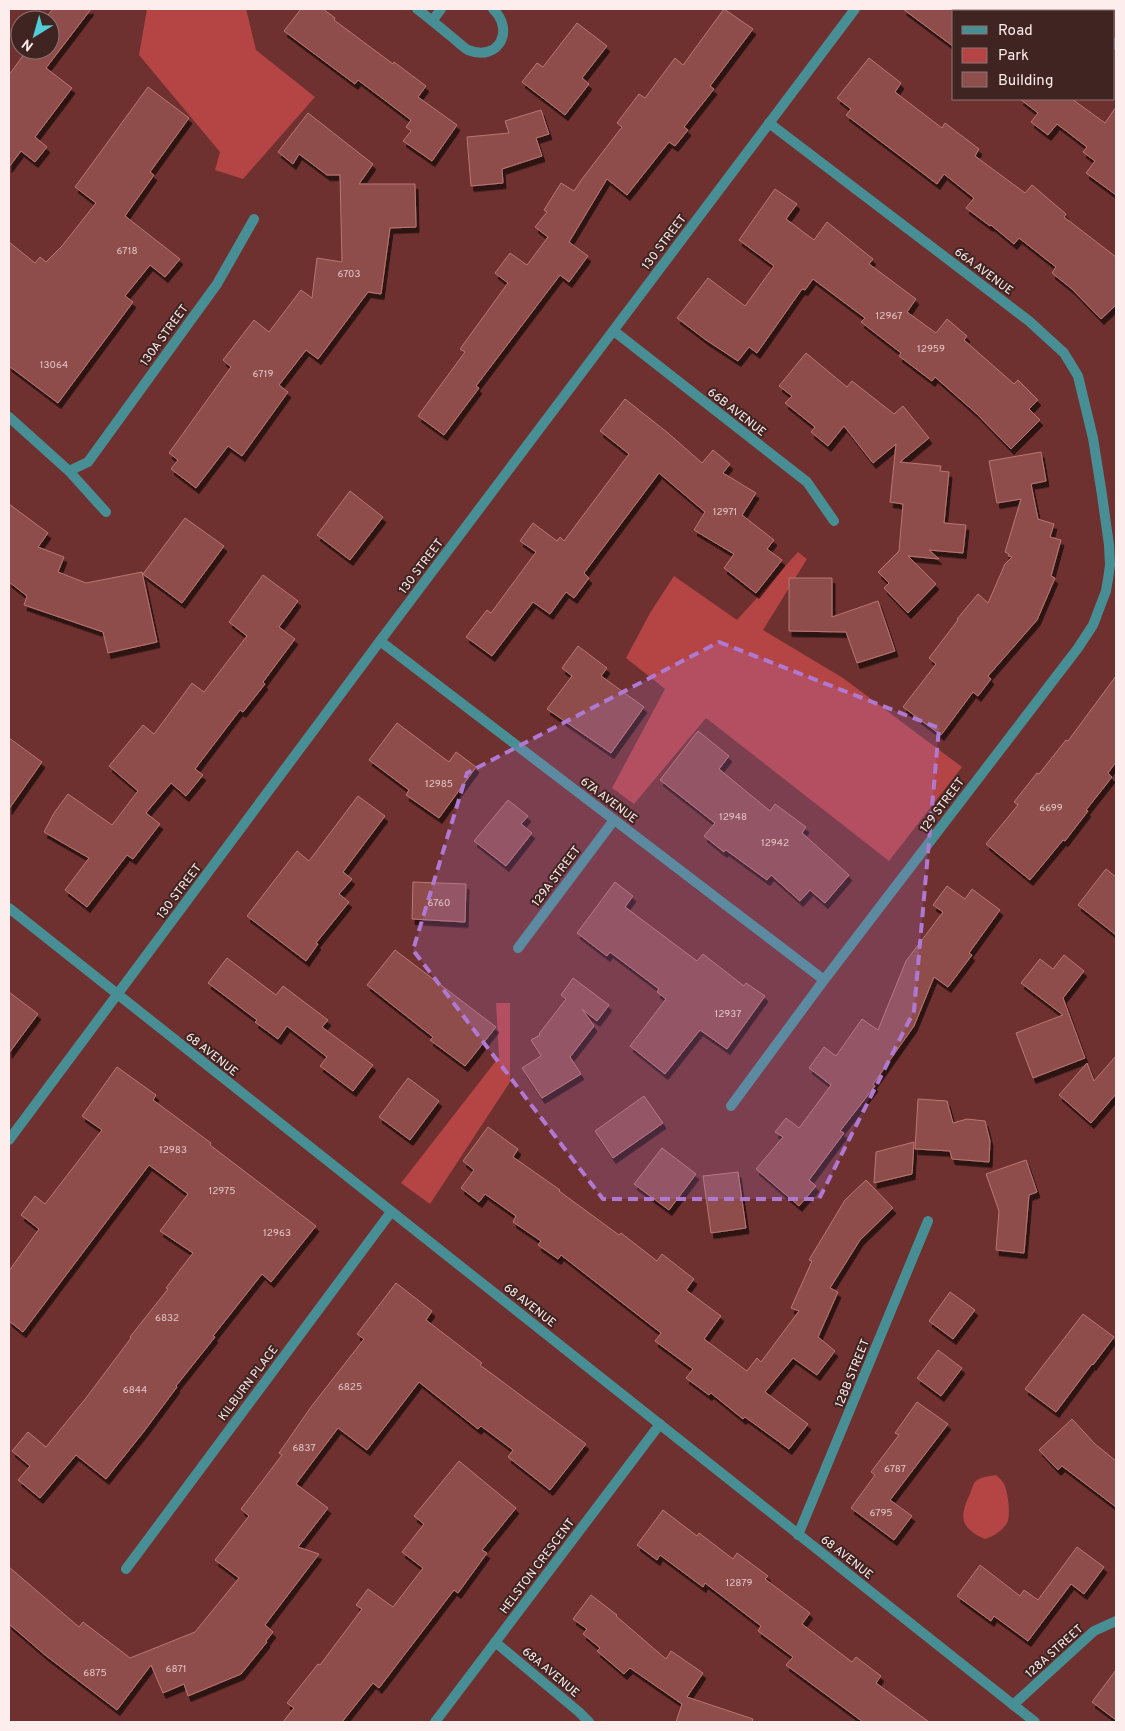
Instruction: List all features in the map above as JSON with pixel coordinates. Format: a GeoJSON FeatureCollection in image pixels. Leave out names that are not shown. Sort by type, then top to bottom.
{"type":"FeatureCollection","features":[{"type":"Feature","properties":{"kind":"street"},"geometry":{"type":"LineString","coordinates":[[417,9],[467,49],[483,53],[497,47],[504,36],[502,23],[493,9]]}},
{"type":"Feature","properties":{"kind":"street"},"geometry":{"type":"LineString","coordinates":[[432,21],[441,9]]}},
{"type":"Feature","properties":{"kind":"street","name":"130 STREET"},"geometry":{"type":"LineString","coordinates":[[9,1140],[380,641],[855,9]]}},
{"type":"Feature","properties":{"kind":"street","name":"66A AVENUE"},"geometry":{"type":"LineString","coordinates":[[769,123],[1029,321],[1064,353],[1078,376],[1083,393],[1102,495]]}},
{"type":"Feature","properties":{"kind":"street","name":"130A STREET"},"geometry":{"type":"LineString","coordinates":[[69,471],[88,462],[217,284],[254,219]]}},
{"type":"Feature","properties":{"kind":"street","name":"66B AVENUE"},"geometry":{"type":"LineString","coordinates":[[614,331],[807,482],[834,521]]}},
{"type":"Feature","properties":{"kind":"street"},"geometry":{"type":"LineString","coordinates":[[9,417],[69,471],[106,512]]}},
{"type":"Feature","properties":{"kind":"street","name":"129 STREET"},"geometry":{"type":"LineString","coordinates":[[731,1106],[824,980],[1078,648],[1093,625],[1106,591],[1110,565],[1102,495]]}},
{"type":"Feature","properties":{"kind":"street","name":"67A AVENUE"},"geometry":{"type":"LineString","coordinates":[[380,641],[824,980]]}},
{"type":"Feature","properties":{"kind":"street","name":"129A STREET"},"geometry":{"type":"LineString","coordinates":[[518,948],[614,820]]}},
{"type":"Feature","properties":{"kind":"street","name":"68 AVENUE"},"geometry":{"type":"LineString","coordinates":[[9,908],[1035,1722]]}},
{"type":"Feature","properties":{"kind":"street","name":"KILBURN PLACE"},"geometry":{"type":"LineString","coordinates":[[126,1569],[391,1212]]}},
{"type":"Feature","properties":{"kind":"street","name":"128B STREET"},"geometry":{"type":"LineString","coordinates":[[798,1535],[928,1221]]}},
{"type":"Feature","properties":{"kind":"street","name":"HELSTON CRESCENT"},"geometry":{"type":"LineString","coordinates":[[435,1722],[660,1424]]}},
{"type":"Feature","properties":{"kind":"street","name":"128A STREET"},"geometry":{"type":"LineString","coordinates":[[1013,1705],[1094,1631],[1116,1621]]}},
{"type":"Feature","properties":{"kind":"street","name":"68A AVENUE"},"geometry":{"type":"LineString","coordinates":[[495,1642],[589,1722]]}},
{"type":"Feature","properties":{"kind":"highlighted area"},"geometry":{"type":"Polygon","coordinates":[[[719,642],[939,728],[914,1011],[819,1199],[603,1199],[413,950],[467,773],[719,642]]]}},
{"type":"Feature","properties":{"kind":"green space"},"geometry":{"type":"Polygon","coordinates":[[[147,9],[246,9],[256,50],[315,97],[243,179],[215,170],[220,152],[139,55],[147,9]]]}},
{"type":"Feature","properties":{"kind":"green space"},"geometry":{"type":"Polygon","coordinates":[[[798,552],[807,559],[763,630],[843,678],[962,767],[889,861],[706,718],[634,804],[612,788],[665,689],[626,658],[650,613],[674,576],[737,620],[798,552]]]}},
{"type":"Feature","properties":{"kind":"green space"},"geometry":{"type":"Polygon","coordinates":[[[496,1003],[510,1003],[510,1082],[430,1204],[401,1183],[499,1057],[496,1003]]]}},
{"type":"Feature","properties":{"kind":"green space"},"geometry":{"type":"Polygon","coordinates":[[[996,1475],[1003,1483],[1007,1492],[1008,1520],[1000,1531],[985,1539],[966,1526],[963,1515],[964,1509],[976,1481],[996,1475]]]}},
{"type":"Feature","properties":{"kind":"building"},"geometry":{"type":"Polygon","coordinates":[[[91,9],[60,50],[60,10],[52,10],[91,9]]]}},
{"type":"Feature","properties":{"kind":"building"},"geometry":{"type":"Polygon","coordinates":[[[301,9],[323,9],[335,18],[334,20],[426,86],[418,97],[457,125],[432,161],[403,141],[411,131],[406,127],[411,120],[358,80],[355,84],[284,31],[301,9]]]}},
{"type":"Feature","properties":{"kind":"building"},"geometry":{"type":"Polygon","coordinates":[[[724,9],[753,29],[710,86],[714,89],[684,127],[688,130],[675,146],[669,142],[627,195],[607,179],[569,242],[588,256],[569,282],[560,275],[476,386],[479,388],[444,435],[418,416],[465,352],[460,349],[508,283],[495,273],[510,253],[527,265],[548,237],[535,227],[547,212],[544,210],[561,183],[574,191],[622,127],[617,123],[639,94],[645,98],[675,58],[683,65],[724,9]]]}},
{"type":"Feature","properties":{"kind":"building"},"geometry":{"type":"Polygon","coordinates":[[[903,9],[954,9],[952,10],[952,46],[903,9]]]}},
{"type":"Feature","properties":{"kind":"building"},"geometry":{"type":"Polygon","coordinates":[[[577,23],[607,46],[582,78],[589,84],[565,115],[522,82],[537,63],[543,67],[577,23]]]}},
{"type":"Feature","properties":{"kind":"building"},"geometry":{"type":"Polygon","coordinates":[[[869,58],[901,83],[895,92],[942,128],[945,123],[979,149],[975,156],[1025,193],[1032,185],[1066,214],[1064,217],[1116,257],[1116,305],[1101,319],[1072,289],[1052,273],[1056,267],[1019,238],[1014,244],[966,208],[974,198],[944,174],[937,184],[846,115],[851,109],[837,98],[869,58]]]}},
{"type":"Feature","properties":{"kind":"building"},"geometry":{"type":"Polygon","coordinates":[[[20,60],[52,60],[46,68],[72,88],[35,137],[47,147],[35,162],[21,151],[9,167],[9,75],[20,60]]]}},
{"type":"Feature","properties":{"kind":"building"},"geometry":{"type":"Polygon","coordinates":[[[148,87],[189,118],[150,172],[154,175],[125,216],[180,259],[165,277],[150,265],[125,296],[133,302],[58,403],[9,366],[9,242],[35,263],[40,257],[46,262],[62,246],[96,203],[75,187],[148,87]]]}},
{"type":"Feature","properties":{"kind":"building"},"geometry":{"type":"Polygon","coordinates":[[[1021,100],[1073,100],[1105,123],[1116,107],[1116,195],[1086,173],[1095,161],[1083,152],[1087,147],[1057,124],[1048,135],[1031,122],[1038,113],[1021,100]]]}},
{"type":"Feature","properties":{"kind":"building"},"geometry":{"type":"Polygon","coordinates":[[[541,110],[549,134],[536,138],[542,156],[502,169],[503,183],[471,186],[467,137],[509,133],[505,121],[541,110]]]}},
{"type":"Feature","properties":{"kind":"building"},"geometry":{"type":"Polygon","coordinates":[[[308,113],[373,164],[359,184],[415,184],[416,227],[390,228],[381,294],[368,292],[318,359],[306,350],[279,385],[288,392],[242,456],[228,446],[196,488],[171,469],[178,460],[169,453],[231,367],[223,360],[254,320],[269,332],[301,290],[312,298],[317,258],[342,262],[340,175],[327,175],[299,154],[293,164],[278,152],[308,113]]]}},
{"type":"Feature","properties":{"kind":"building"},"geometry":{"type":"Polygon","coordinates":[[[775,189],[797,204],[786,219],[814,240],[827,222],[873,259],[869,264],[916,299],[907,312],[936,333],[947,319],[967,336],[964,340],[1014,384],[1018,380],[1038,400],[1029,409],[1040,420],[1011,449],[977,414],[935,377],[932,381],[899,356],[901,353],[861,322],[865,318],[813,279],[805,290],[802,289],[757,353],[749,347],[738,361],[677,318],[708,278],[745,306],[774,266],[739,240],[775,189]]]}},
{"type":"Feature","properties":{"kind":"building"},"geometry":{"type":"Polygon","coordinates":[[[806,353],[847,387],[852,381],[894,414],[903,406],[929,438],[900,462],[941,466],[940,471],[949,472],[944,523],[966,525],[963,553],[929,550],[939,559],[908,556],[936,584],[908,613],[884,588],[889,583],[878,572],[899,551],[903,504],[890,502],[896,444],[873,463],[844,426],[828,446],[811,432],[815,427],[785,403],[792,396],[779,386],[806,353]]]}},
{"type":"Feature","properties":{"kind":"building"},"geometry":{"type":"Polygon","coordinates":[[[625,399],[702,463],[713,450],[730,464],[723,473],[756,493],[742,515],[774,540],[767,549],[782,560],[756,593],[724,568],[734,554],[694,530],[705,512],[659,473],[584,573],[589,578],[574,598],[566,592],[550,614],[533,602],[492,656],[466,637],[487,610],[491,613],[536,552],[520,541],[533,523],[557,541],[560,537],[564,541],[629,454],[600,431],[625,399]]]}},
{"type":"Feature","properties":{"kind":"building"},"geometry":{"type":"Polygon","coordinates":[[[1041,452],[1046,481],[1031,484],[1038,519],[1054,524],[1050,537],[1061,540],[1051,576],[1055,578],[1037,620],[988,676],[991,679],[978,696],[973,692],[941,735],[903,707],[936,664],[929,658],[957,619],[978,594],[988,603],[1005,564],[1012,557],[1008,556],[1009,554],[1005,552],[1021,499],[997,503],[989,461],[1041,452]]]}},
{"type":"Feature","properties":{"kind":"building"},"geometry":{"type":"Polygon","coordinates":[[[350,491],[383,517],[350,560],[317,535],[350,491]]]}},
{"type":"Feature","properties":{"kind":"building"},"geometry":{"type":"Polygon","coordinates":[[[9,504],[48,533],[38,547],[64,557],[58,572],[86,583],[142,572],[157,642],[108,653],[103,632],[24,605],[27,596],[9,582],[9,504]]]}},
{"type":"Feature","properties":{"kind":"building"},"geometry":{"type":"Polygon","coordinates":[[[185,518],[224,546],[182,603],[143,574],[185,518]]]}},
{"type":"Feature","properties":{"kind":"building"},"geometry":{"type":"Polygon","coordinates":[[[263,575],[298,601],[279,627],[295,639],[263,682],[265,684],[243,712],[240,710],[195,769],[203,775],[186,796],[171,783],[146,813],[160,824],[133,859],[127,855],[87,907],[65,890],[89,858],[44,832],[54,813],[68,794],[112,825],[138,791],[109,766],[143,725],[154,734],[192,683],[204,692],[247,636],[229,622],[263,575]]]}},
{"type":"Feature","properties":{"kind":"building"},"geometry":{"type":"Polygon","coordinates":[[[789,578],[832,578],[832,617],[878,601],[895,651],[857,663],[846,632],[789,631],[789,578]]]}},
{"type":"Feature","properties":{"kind":"building"},"geometry":{"type":"Polygon","coordinates":[[[578,646],[607,668],[601,676],[644,707],[611,753],[547,709],[572,676],[562,668],[578,646]]]}},
{"type":"Feature","properties":{"kind":"building"},"geometry":{"type":"Polygon","coordinates":[[[1116,676],[1116,762],[1108,773],[1112,777],[1065,841],[1063,840],[1030,880],[986,844],[1018,805],[1014,802],[1066,740],[1068,741],[1116,676]]]}},
{"type":"Feature","properties":{"kind":"building"},"geometry":{"type":"Polygon","coordinates":[[[397,723],[449,762],[456,752],[476,767],[439,818],[406,795],[409,790],[369,760],[397,723]]]}},
{"type":"Feature","properties":{"kind":"building"},"geometry":{"type":"Polygon","coordinates":[[[698,731],[729,756],[719,769],[770,811],[775,804],[806,827],[802,833],[849,875],[825,903],[810,890],[800,901],[771,875],[767,880],[726,850],[724,852],[704,836],[715,823],[660,780],[698,731]]]}},
{"type":"Feature","properties":{"kind":"building"},"geometry":{"type":"Polygon","coordinates":[[[9,738],[42,762],[9,809],[9,738]]]}},
{"type":"Feature","properties":{"kind":"building"},"geometry":{"type":"Polygon","coordinates":[[[358,796],[385,816],[343,872],[352,879],[339,894],[349,902],[316,943],[318,944],[306,961],[247,916],[297,851],[309,861],[358,796]]]}},
{"type":"Feature","properties":{"kind":"building"},"geometry":{"type":"Polygon","coordinates":[[[508,800],[528,816],[521,824],[532,833],[506,866],[474,841],[508,800]]]}},
{"type":"Feature","properties":{"kind":"building"},"geometry":{"type":"Polygon","coordinates":[[[1106,869],[1116,877],[1116,935],[1078,905],[1106,869]]]}},
{"type":"Feature","properties":{"kind":"building"},"geometry":{"type":"Polygon","coordinates":[[[413,882],[466,884],[465,922],[412,919],[413,882]]]}},
{"type":"Feature","properties":{"kind":"building"},"geometry":{"type":"Polygon","coordinates":[[[615,882],[633,896],[625,907],[697,961],[703,954],[744,986],[746,983],[765,996],[727,1049],[700,1030],[665,1074],[630,1046],[666,999],[657,992],[659,989],[610,952],[607,956],[577,933],[615,882]]]}},
{"type":"Feature","properties":{"kind":"building"},"geometry":{"type":"Polygon","coordinates":[[[947,886],[965,899],[972,889],[1000,910],[969,953],[972,955],[948,987],[934,977],[914,1026],[873,1084],[875,1086],[840,1131],[844,1133],[809,1180],[816,1186],[799,1206],[756,1169],[783,1137],[775,1132],[786,1118],[799,1128],[831,1085],[809,1068],[824,1047],[836,1056],[862,1019],[878,1030],[906,961],[943,912],[933,905],[947,886]]]}},
{"type":"Feature","properties":{"kind":"building"},"geometry":{"type":"Polygon","coordinates":[[[395,950],[496,1027],[465,1066],[430,1040],[433,1037],[367,985],[395,950]]]}},
{"type":"Feature","properties":{"kind":"building"},"geometry":{"type":"Polygon","coordinates":[[[1064,955],[1084,971],[1063,998],[1085,1058],[1033,1078],[1016,1033],[1063,1015],[1021,983],[1040,959],[1053,969],[1064,955]]]}},
{"type":"Feature","properties":{"kind":"building"},"geometry":{"type":"Polygon","coordinates":[[[227,958],[276,995],[283,986],[328,1020],[322,1027],[373,1065],[353,1091],[320,1066],[327,1057],[287,1026],[278,1039],[255,1022],[257,1020],[208,983],[227,958]]]}},
{"type":"Feature","properties":{"kind":"building"},"geometry":{"type":"Polygon","coordinates":[[[573,978],[609,1005],[597,1021],[582,1009],[594,1026],[570,1057],[581,1074],[542,1098],[522,1068],[541,1056],[531,1040],[540,1035],[566,999],[561,995],[573,978]]]}},
{"type":"Feature","properties":{"kind":"building"},"geometry":{"type":"Polygon","coordinates":[[[9,992],[38,1014],[9,1053],[9,992]]]}},
{"type":"Feature","properties":{"kind":"building"},"geometry":{"type":"Polygon","coordinates":[[[1116,1056],[1116,1094],[1091,1123],[1059,1095],[1087,1063],[1094,1081],[1116,1056]]]}},
{"type":"Feature","properties":{"kind":"building"},"geometry":{"type":"Polygon","coordinates":[[[117,1067],[156,1095],[153,1100],[316,1226],[271,1282],[262,1274],[106,1479],[76,1455],[40,1498],[18,1480],[30,1466],[12,1451],[28,1432],[46,1447],[86,1398],[193,1253],[160,1231],[188,1194],[149,1165],[23,1332],[9,1321],[9,1271],[39,1229],[21,1215],[35,1196],[45,1204],[102,1130],[82,1116],[117,1067]]]}},
{"type":"Feature","properties":{"kind":"building"},"geometry":{"type":"Polygon","coordinates":[[[408,1078],[439,1101],[410,1140],[379,1117],[408,1078]]]}},
{"type":"Feature","properties":{"kind":"building"},"geometry":{"type":"Polygon","coordinates":[[[644,1096],[663,1123],[613,1158],[595,1131],[644,1096]]]}},
{"type":"Feature","properties":{"kind":"building"},"geometry":{"type":"Polygon","coordinates":[[[918,1099],[947,1101],[953,1123],[967,1119],[985,1121],[990,1141],[989,1162],[952,1159],[950,1151],[915,1149],[918,1099]]]}},
{"type":"Feature","properties":{"kind":"building"},"geometry":{"type":"Polygon","coordinates":[[[488,1127],[518,1149],[513,1157],[559,1191],[619,1235],[621,1233],[657,1261],[662,1254],[694,1279],[686,1290],[721,1316],[704,1339],[747,1371],[757,1358],[761,1362],[799,1311],[791,1308],[812,1261],[809,1260],[845,1200],[866,1180],[893,1208],[860,1240],[830,1288],[838,1292],[818,1337],[835,1351],[817,1375],[793,1358],[765,1392],[808,1424],[789,1449],[745,1417],[743,1419],[711,1393],[709,1395],[686,1378],[693,1369],[655,1341],[661,1333],[561,1255],[558,1259],[538,1245],[541,1241],[513,1222],[516,1216],[485,1194],[479,1202],[461,1188],[474,1170],[463,1161],[488,1127]]]}},
{"type":"Feature","properties":{"kind":"building"},"geometry":{"type":"Polygon","coordinates":[[[914,1142],[912,1174],[874,1183],[876,1152],[914,1142]]]}},
{"type":"Feature","properties":{"kind":"building"},"geometry":{"type":"Polygon","coordinates":[[[662,1148],[696,1174],[669,1210],[634,1184],[662,1148]]]}},
{"type":"Feature","properties":{"kind":"building"},"geometry":{"type":"Polygon","coordinates":[[[1026,1160],[1037,1192],[1029,1195],[1024,1253],[996,1250],[999,1211],[986,1174],[1026,1160]]]}},
{"type":"Feature","properties":{"kind":"building"},"geometry":{"type":"Polygon","coordinates":[[[738,1172],[746,1228],[711,1233],[703,1176],[738,1172]]]}},
{"type":"Feature","properties":{"kind":"building"},"geometry":{"type":"Polygon","coordinates":[[[396,1283],[432,1311],[426,1320],[482,1363],[480,1365],[586,1444],[550,1490],[508,1457],[513,1450],[481,1426],[478,1429],[419,1382],[367,1450],[338,1428],[296,1484],[328,1508],[298,1547],[319,1554],[265,1625],[273,1632],[241,1674],[188,1696],[184,1684],[163,1693],[151,1665],[117,1710],[45,1655],[9,1624],[9,1567],[79,1627],[83,1622],[130,1658],[195,1632],[239,1578],[215,1560],[249,1516],[241,1509],[282,1455],[279,1453],[311,1407],[364,1339],[357,1334],[396,1283]]]}},
{"type":"Feature","properties":{"kind":"building"},"geometry":{"type":"Polygon","coordinates":[[[950,1292],[975,1310],[953,1339],[929,1321],[950,1292]]]}},
{"type":"Feature","properties":{"kind":"building"},"geometry":{"type":"Polygon","coordinates":[[[1083,1314],[1114,1337],[1056,1412],[1025,1389],[1083,1314]]]}},
{"type":"Feature","properties":{"kind":"building"},"geometry":{"type":"Polygon","coordinates":[[[938,1350],[962,1368],[941,1396],[917,1378],[938,1350]]]}},
{"type":"Feature","properties":{"kind":"building"},"geometry":{"type":"Polygon","coordinates":[[[917,1402],[948,1424],[890,1500],[912,1516],[894,1540],[851,1508],[875,1475],[871,1472],[899,1435],[895,1433],[917,1402]]]}},
{"type":"Feature","properties":{"kind":"building"},"geometry":{"type":"Polygon","coordinates":[[[1072,1419],[1095,1444],[1116,1461],[1116,1507],[1062,1466],[1058,1470],[1039,1450],[1072,1419]]]}},
{"type":"Feature","properties":{"kind":"building"},"geometry":{"type":"Polygon","coordinates":[[[459,1461],[516,1508],[482,1550],[487,1553],[458,1593],[454,1590],[379,1688],[373,1683],[342,1722],[283,1722],[294,1708],[287,1703],[318,1664],[320,1665],[362,1609],[356,1605],[368,1589],[393,1607],[423,1568],[402,1552],[424,1524],[414,1516],[459,1461]]]}},
{"type":"Feature","properties":{"kind":"building"},"geometry":{"type":"Polygon","coordinates":[[[663,1510],[697,1536],[699,1533],[733,1559],[737,1553],[768,1576],[765,1579],[810,1613],[802,1624],[852,1662],[856,1657],[881,1676],[876,1683],[929,1722],[863,1722],[786,1665],[793,1657],[758,1631],[761,1626],[705,1583],[703,1587],[660,1555],[657,1560],[637,1545],[663,1510]]]}},
{"type":"Feature","properties":{"kind":"building"},"geometry":{"type":"Polygon","coordinates":[[[1077,1547],[1104,1567],[1084,1594],[1071,1584],[1028,1641],[994,1616],[991,1621],[957,1596],[980,1565],[1020,1596],[1024,1590],[1038,1600],[1077,1547]]]}},
{"type":"Feature","properties":{"kind":"building"},"geometry":{"type":"Polygon","coordinates":[[[591,1595],[617,1615],[666,1659],[671,1651],[703,1673],[687,1697],[753,1719],[752,1722],[676,1722],[682,1704],[630,1668],[624,1674],[597,1651],[600,1648],[583,1634],[587,1629],[573,1619],[591,1595]]]}},
{"type":"Feature","properties":{"kind":"building"},"geometry":{"type":"Polygon","coordinates":[[[1116,1670],[1116,1720],[1092,1702],[1116,1670]]]}}]}
